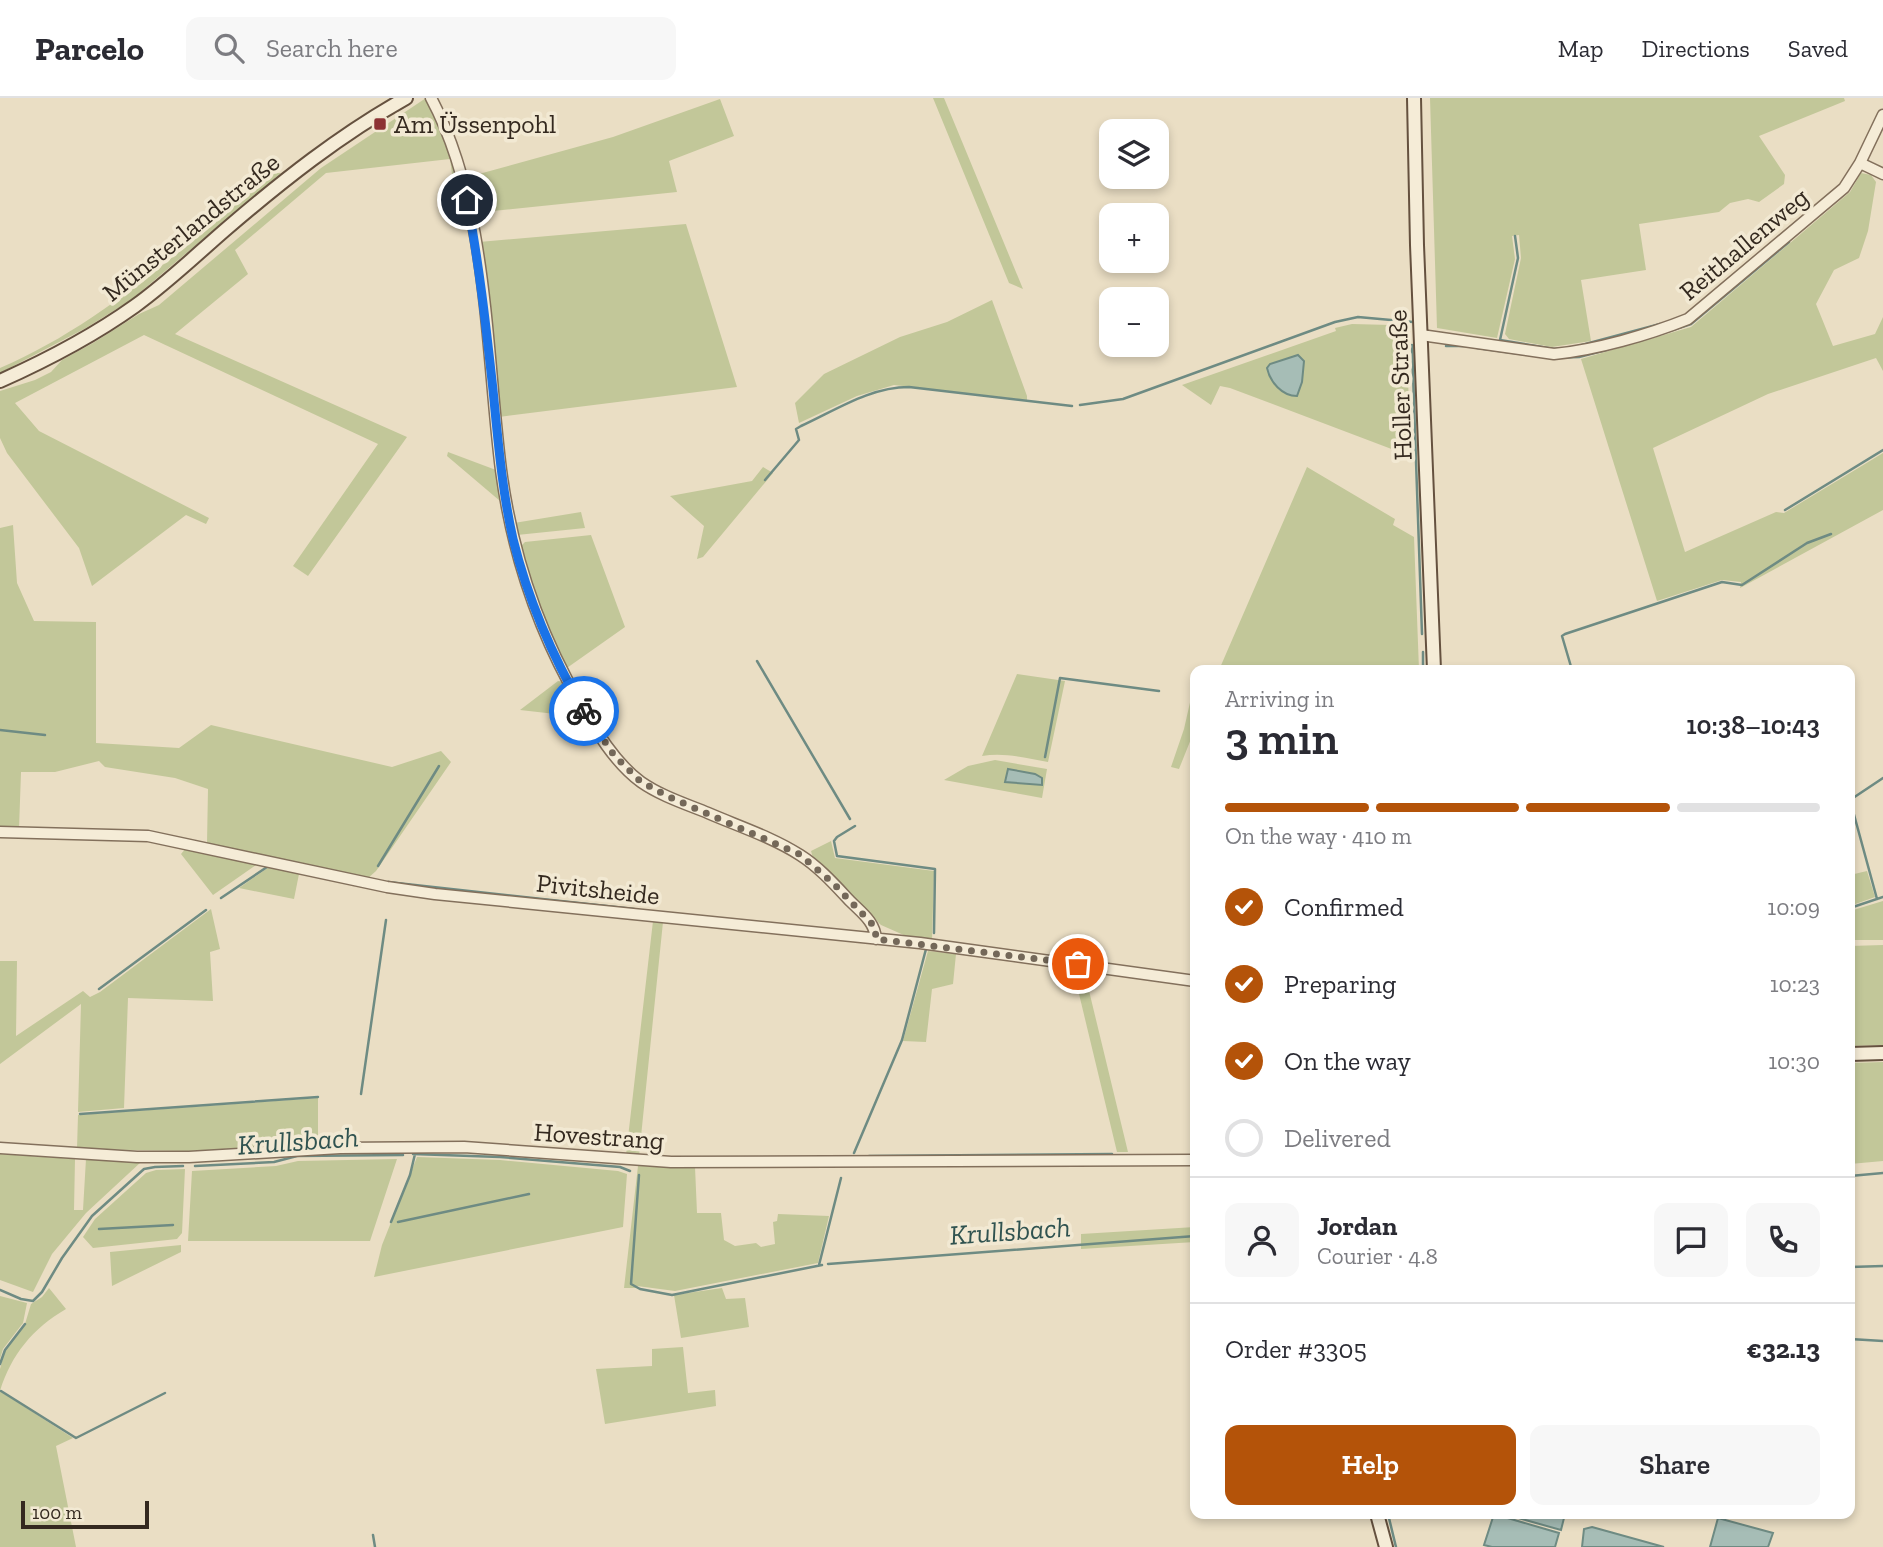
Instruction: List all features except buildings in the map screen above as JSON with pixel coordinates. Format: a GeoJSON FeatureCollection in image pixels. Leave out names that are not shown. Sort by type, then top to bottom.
{"type":"FeatureCollection","features":[{"type":"Feature","properties":{"kind":"street","name":"Münsterlandstraße"},"geometry":{"type":"LineString","coordinates":[[0,381],[89,336],[135,306],[302,166],[360,125],[406,98]]}},
{"type":"Feature","properties":{"kind":"street"},"geometry":{"type":"LineString","coordinates":[[431,98],[455,149],[477,252],[501,470],[513,539],[539,621],[563,674],[614,755],[640,781],[667,796],[799,854],[833,883],[875,927],[876,939]]}},
{"type":"Feature","properties":{"kind":"street","name":"Holler Straße"},"geometry":{"type":"LineString","coordinates":[[1415,98],[1434,665]]}},
{"type":"Feature","properties":{"kind":"street","name":"Reithallenweg"},"geometry":{"type":"LineString","coordinates":[[1422,335],[1553,354],[1575,352],[1670,327],[1688,319],[1843,188],[1860,163],[1883,115]]}},
{"type":"Feature","properties":{"kind":"street"},"geometry":{"type":"LineString","coordinates":[[1860,163],[1883,174]]}},
{"type":"Feature","properties":{"kind":"street","name":"Pivitsheide"},"geometry":{"type":"LineString","coordinates":[[0,832],[148,836],[387,887],[876,939],[1190,980]]}},
{"type":"Feature","properties":{"kind":"street"},"geometry":{"type":"LineString","coordinates":[[1855,1054],[1883,1053]]}},
{"type":"Feature","properties":{"kind":"street","name":"Hovestrang"},"geometry":{"type":"LineString","coordinates":[[0,1149],[137,1157],[189,1157],[340,1148],[464,1146],[671,1162],[1190,1160]]}},
{"type":"Feature","properties":{"kind":"street"},"geometry":{"type":"LineString","coordinates":[[1378,1519],[1386,1547]]}},
{"type":"Feature","properties":{"kind":"green space"},"geometry":{"type":"Polygon","coordinates":[[[426,98],[453,156],[467,217],[458,219],[450,159],[326,173],[235,250],[248,274],[175,334],[407,437],[308,576],[293,566],[378,444],[144,335],[15,403],[39,431],[209,518],[206,524],[186,515],[92,586],[79,548],[7,453],[0,438],[0,391],[51,372],[62,360],[159,305],[321,168],[426,98]]]}},
{"type":"Feature","properties":{"kind":"green space"},"geometry":{"type":"Polygon","coordinates":[[[933,98],[944,98],[1023,289],[1009,283],[933,98]]]}},
{"type":"Feature","properties":{"kind":"green space"},"geometry":{"type":"Polygon","coordinates":[[[1430,98],[1844,98],[1845,101],[1759,136],[1785,175],[1784,184],[1759,202],[1748,199],[1730,203],[1719,212],[1639,224],[1646,270],[1581,280],[1591,341],[1552,347],[1509,339],[1505,334],[1521,258],[1519,235],[1512,236],[1515,259],[1497,338],[1437,328],[1430,98]]]}},
{"type":"Feature","properties":{"kind":"green space"},"geometry":{"type":"Polygon","coordinates":[[[720,99],[734,136],[669,161],[677,192],[473,213],[468,177],[613,137],[720,99]]]}},
{"type":"Feature","properties":{"kind":"green space"},"geometry":{"type":"Polygon","coordinates":[[[274,173],[281,173],[131,300],[86,328],[0,373],[0,368],[38,350],[109,305],[177,254],[274,173]]]}},
{"type":"Feature","properties":{"kind":"green space"},"geometry":{"type":"Polygon","coordinates":[[[1861,173],[1871,175],[1876,182],[1868,231],[1859,258],[1834,270],[1816,304],[1833,346],[1875,334],[1883,317],[1883,371],[1876,358],[1768,394],[1653,448],[1685,552],[1776,512],[1784,513],[1883,453],[1883,510],[1740,588],[1741,582],[1722,580],[1657,601],[1581,359],[1691,327],[1850,192],[1861,173]]]}},
{"type":"Feature","properties":{"kind":"green space"},"geometry":{"type":"Polygon","coordinates":[[[686,224],[737,387],[499,417],[479,242],[686,224]]]}},
{"type":"Feature","properties":{"kind":"green space"},"geometry":{"type":"Polygon","coordinates":[[[992,300],[1027,400],[894,385],[857,396],[799,423],[795,403],[824,374],[900,337],[947,322],[992,300]]]}},
{"type":"Feature","properties":{"kind":"green space"},"geometry":{"type":"Polygon","coordinates":[[[1352,324],[1391,325],[1392,330],[1407,331],[1410,456],[1230,388],[1220,386],[1211,405],[1182,385],[1336,331],[1335,328],[1352,324]]]}},
{"type":"Feature","properties":{"kind":"green space"},"geometry":{"type":"Polygon","coordinates":[[[448,452],[496,470],[500,501],[447,456],[448,452]]]}},
{"type":"Feature","properties":{"kind":"green space"},"geometry":{"type":"Polygon","coordinates":[[[763,467],[773,473],[703,557],[697,559],[704,526],[670,496],[752,481],[763,467]]]}},
{"type":"Feature","properties":{"kind":"green space"},"geometry":{"type":"Polygon","coordinates":[[[1307,467],[1395,519],[1393,525],[1414,537],[1419,665],[1221,665],[1307,467]]]}},
{"type":"Feature","properties":{"kind":"green space"},"geometry":{"type":"Polygon","coordinates":[[[581,512],[585,528],[517,535],[514,523],[581,512]]]}},
{"type":"Feature","properties":{"kind":"green space"},"geometry":{"type":"Polygon","coordinates":[[[13,525],[17,583],[34,621],[96,622],[96,743],[179,748],[211,725],[392,767],[441,751],[451,762],[376,871],[367,879],[207,843],[208,789],[175,778],[105,767],[99,761],[55,772],[21,772],[19,829],[0,828],[0,528],[13,525]]]}},
{"type":"Feature","properties":{"kind":"green space"},"geometry":{"type":"Polygon","coordinates":[[[591,535],[625,627],[564,670],[542,620],[521,546],[525,542],[591,535]]]}},
{"type":"Feature","properties":{"kind":"green space"},"geometry":{"type":"Polygon","coordinates":[[[1017,674],[1065,681],[1048,762],[1007,755],[982,756],[1017,674]]]}},
{"type":"Feature","properties":{"kind":"green space"},"geometry":{"type":"Polygon","coordinates":[[[558,681],[564,682],[582,717],[520,710],[558,681]]]}},
{"type":"Feature","properties":{"kind":"green space"},"geometry":{"type":"Polygon","coordinates":[[[1190,702],[1190,742],[1179,769],[1171,767],[1190,702]]]}},
{"type":"Feature","properties":{"kind":"green space"},"geometry":{"type":"Polygon","coordinates":[[[995,760],[1047,769],[1042,798],[944,780],[968,766],[995,760]]]}},
{"type":"Feature","properties":{"kind":"green space"},"geometry":{"type":"Polygon","coordinates":[[[831,841],[835,858],[934,871],[932,941],[906,936],[881,925],[813,858],[811,851],[831,841]]]}},
{"type":"Feature","properties":{"kind":"green space"},"geometry":{"type":"Polygon","coordinates":[[[187,847],[259,863],[213,895],[181,854],[187,847]]]}},
{"type":"Feature","properties":{"kind":"green space"},"geometry":{"type":"Polygon","coordinates":[[[269,867],[299,874],[294,899],[239,888],[269,867]]]}},
{"type":"Feature","properties":{"kind":"green space"},"geometry":{"type":"Polygon","coordinates":[[[1867,871],[1875,897],[1855,904],[1855,874],[1867,871]]]}},
{"type":"Feature","properties":{"kind":"green space"},"geometry":{"type":"Polygon","coordinates":[[[1883,901],[1883,940],[1855,940],[1855,909],[1883,901]]]}},
{"type":"Feature","properties":{"kind":"green space"},"geometry":{"type":"Polygon","coordinates":[[[211,909],[220,949],[210,952],[213,1001],[128,998],[124,1108],[78,1112],[81,1004],[0,1064],[0,961],[17,961],[16,1036],[83,991],[90,997],[100,992],[211,909]]]}},
{"type":"Feature","properties":{"kind":"green space"},"geometry":{"type":"Polygon","coordinates":[[[653,921],[663,922],[639,1156],[626,1155],[653,921]]]}},
{"type":"Feature","properties":{"kind":"green space"},"geometry":{"type":"Polygon","coordinates":[[[1883,945],[1883,1045],[1855,1046],[1855,946],[1883,945]]]}},
{"type":"Feature","properties":{"kind":"green space"},"geometry":{"type":"Polygon","coordinates":[[[928,951],[956,954],[953,984],[932,989],[926,1042],[903,1041],[928,951]]]}},
{"type":"Feature","properties":{"kind":"green space"},"geometry":{"type":"Polygon","coordinates":[[[1073,969],[1084,970],[1128,1152],[1117,1152],[1073,969]]]}},
{"type":"Feature","properties":{"kind":"green space"},"geometry":{"type":"Polygon","coordinates":[[[1883,1062],[1883,1161],[1855,1164],[1855,1063],[1883,1062]]]}},
{"type":"Feature","properties":{"kind":"green space"},"geometry":{"type":"Polygon","coordinates":[[[318,1098],[318,1145],[188,1151],[77,1149],[78,1115],[318,1098]]]}},
{"type":"Feature","properties":{"kind":"green space"},"geometry":{"type":"Polygon","coordinates":[[[0,1154],[75,1159],[74,1210],[83,1210],[86,1159],[141,1162],[86,1213],[52,1254],[33,1292],[0,1280],[0,1154]]]}},
{"type":"Feature","properties":{"kind":"green space"},"geometry":{"type":"Polygon","coordinates":[[[417,1157],[500,1160],[627,1174],[623,1227],[374,1277],[382,1245],[417,1157]]]}},
{"type":"Feature","properties":{"kind":"green space"},"geometry":{"type":"Polygon","coordinates":[[[397,1159],[370,1241],[188,1241],[192,1171],[276,1166],[298,1161],[397,1159]]]}},
{"type":"Feature","properties":{"kind":"green space"},"geometry":{"type":"Polygon","coordinates":[[[638,1166],[695,1167],[697,1213],[721,1213],[724,1240],[735,1246],[756,1243],[761,1247],[775,1244],[773,1222],[777,1221],[778,1214],[829,1216],[818,1263],[675,1291],[637,1286],[624,1288],[638,1166]]]}},
{"type":"Feature","properties":{"kind":"green space"},"geometry":{"type":"Polygon","coordinates":[[[185,1169],[182,1233],[177,1239],[93,1248],[83,1237],[95,1219],[146,1173],[185,1169]]]}},
{"type":"Feature","properties":{"kind":"green space"},"geometry":{"type":"Polygon","coordinates":[[[1190,1227],[1190,1242],[1081,1249],[1081,1234],[1190,1227]]]}},
{"type":"Feature","properties":{"kind":"green space"},"geometry":{"type":"Polygon","coordinates":[[[181,1245],[181,1252],[112,1286],[110,1252],[181,1245]]]}},
{"type":"Feature","properties":{"kind":"green space"},"geometry":{"type":"Polygon","coordinates":[[[49,1288],[66,1309],[43,1325],[25,1344],[10,1366],[0,1391],[0,1369],[5,1350],[25,1324],[31,1304],[49,1288]]]}},
{"type":"Feature","properties":{"kind":"green space"},"geometry":{"type":"Polygon","coordinates":[[[722,1288],[726,1299],[745,1298],[749,1327],[681,1338],[674,1295],[722,1288]]]}},
{"type":"Feature","properties":{"kind":"green space"},"geometry":{"type":"Polygon","coordinates":[[[0,1296],[27,1303],[23,1323],[3,1349],[0,1359],[0,1296]]]}},
{"type":"Feature","properties":{"kind":"green space"},"geometry":{"type":"Polygon","coordinates":[[[683,1347],[688,1393],[715,1390],[716,1406],[605,1424],[596,1369],[652,1366],[652,1349],[683,1347]]]}},
{"type":"Feature","properties":{"kind":"green space"},"geometry":{"type":"Polygon","coordinates":[[[0,1391],[73,1438],[56,1446],[76,1547],[0,1547],[0,1391]]]}},
{"type":"Feature","properties":{"kind":"water"},"geometry":{"type":"Polygon","coordinates":[[[1298,355],[1304,361],[1302,382],[1297,396],[1286,394],[1278,387],[1267,368],[1270,364],[1298,355]]]}},
{"type":"Feature","properties":{"kind":"water"},"geometry":{"type":"Polygon","coordinates":[[[1008,769],[1035,774],[1042,778],[1042,785],[1005,782],[1008,769]]]}},
{"type":"Feature","properties":{"kind":"water"},"geometry":{"type":"Polygon","coordinates":[[[1492,1519],[1511,1519],[1559,1533],[1555,1547],[1484,1545],[1492,1519]]]}},
{"type":"Feature","properties":{"kind":"water"},"geometry":{"type":"Polygon","coordinates":[[[1522,1519],[1564,1519],[1561,1530],[1522,1519]]]}},
{"type":"Feature","properties":{"kind":"water"},"geometry":{"type":"Polygon","coordinates":[[[1718,1519],[1773,1533],[1768,1547],[1710,1547],[1718,1519]]]}},
{"type":"Feature","properties":{"kind":"water"},"geometry":{"type":"Polygon","coordinates":[[[1592,1527],[1664,1547],[1582,1547],[1584,1529],[1592,1527]]]}},
{"type":"Feature","properties":{"kind":"waterway"},"geometry":{"type":"LineString","coordinates":[[1515,236],[1518,258],[1500,340],[1554,349],[1568,348]]}},
{"type":"Feature","properties":{"kind":"waterway"},"geometry":{"type":"LineString","coordinates":[[1639,341],[1691,324],[1789,242]]}},
{"type":"Feature","properties":{"kind":"waterway"},"geometry":{"type":"LineString","coordinates":[[1080,405],[1123,399],[1335,322],[1358,317],[1413,322]]}},
{"type":"Feature","properties":{"kind":"waterway"},"geometry":{"type":"LineString","coordinates":[[1578,346],[1660,324]]}},
{"type":"Feature","properties":{"kind":"waterway"},"geometry":{"type":"LineString","coordinates":[[1412,345],[1422,634]]}},
{"type":"Feature","properties":{"kind":"waterway"},"geometry":{"type":"LineString","coordinates":[[1446,346],[1467,346]]}},
{"type":"Feature","properties":{"kind":"waterway"},"geometry":{"type":"LineString","coordinates":[[1477,348],[1551,358],[1579,357],[1606,350]]}},
{"type":"Feature","properties":{"kind":"waterway"},"geometry":{"type":"LineString","coordinates":[[765,480],[799,440],[796,429],[854,400],[881,391],[909,387],[1072,406]]}},
{"type":"Feature","properties":{"kind":"waterway"},"geometry":{"type":"LineString","coordinates":[[1785,510],[1883,450]]}},
{"type":"Feature","properties":{"kind":"waterway"},"geometry":{"type":"LineString","coordinates":[[1571,665],[1562,636],[1565,634],[1722,582],[1742,585],[1807,543],[1831,534]]}},
{"type":"Feature","properties":{"kind":"waterway"},"geometry":{"type":"LineString","coordinates":[[1423,652],[1423,665]]}},
{"type":"Feature","properties":{"kind":"waterway"},"geometry":{"type":"LineString","coordinates":[[757,661],[850,819]]}},
{"type":"Feature","properties":{"kind":"waterway"},"geometry":{"type":"LineString","coordinates":[[1045,757],[1060,678],[1159,691]]}},
{"type":"Feature","properties":{"kind":"waterway"},"geometry":{"type":"LineString","coordinates":[[0,730],[45,735]]}},
{"type":"Feature","properties":{"kind":"waterway"},"geometry":{"type":"LineString","coordinates":[[378,866],[439,766]]}},
{"type":"Feature","properties":{"kind":"waterway"},"geometry":{"type":"LineString","coordinates":[[1855,797],[1883,778]]}},
{"type":"Feature","properties":{"kind":"waterway"},"geometry":{"type":"LineString","coordinates":[[1855,818],[1877,899]]}},
{"type":"Feature","properties":{"kind":"waterway"},"geometry":{"type":"LineString","coordinates":[[855,826],[834,841],[837,856],[935,869],[934,933]]}},
{"type":"Feature","properties":{"kind":"waterway"},"geometry":{"type":"LineString","coordinates":[[221,898],[267,867]]}},
{"type":"Feature","properties":{"kind":"waterway"},"geometry":{"type":"LineString","coordinates":[[388,882],[634,909]]}},
{"type":"Feature","properties":{"kind":"waterway"},"geometry":{"type":"LineString","coordinates":[[1855,906],[1883,897]]}},
{"type":"Feature","properties":{"kind":"waterway"},"geometry":{"type":"LineString","coordinates":[[99,989],[206,910]]}},
{"type":"Feature","properties":{"kind":"waterway"},"geometry":{"type":"LineString","coordinates":[[361,1094],[386,920]]}},
{"type":"Feature","properties":{"kind":"waterway"},"geometry":{"type":"LineString","coordinates":[[854,1153],[902,1040],[926,949]]}},
{"type":"Feature","properties":{"kind":"waterway"},"geometry":{"type":"LineString","coordinates":[[80,1114],[318,1097]]}},
{"type":"Feature","properties":{"kind":"waterway","name":"Krullsbach"},"geometry":{"type":"LineString","coordinates":[[413,1154],[500,1157],[620,1167],[630,1171]]}},
{"type":"Feature","properties":{"kind":"waterway"},"geometry":{"type":"LineString","coordinates":[[391,1222],[410,1175],[415,1154]]}},
{"type":"Feature","properties":{"kind":"waterway"},"geometry":{"type":"LineString","coordinates":[[869,1156],[1112,1154]]}},
{"type":"Feature","properties":{"kind":"waterway","name":"Krullsbach"},"geometry":{"type":"LineString","coordinates":[[195,1166],[274,1162],[297,1156],[403,1155]]}},
{"type":"Feature","properties":{"kind":"waterway","name":"Krullsbach"},"geometry":{"type":"LineString","coordinates":[[0,1290],[33,1301],[42,1292],[92,1216],[144,1169],[183,1166]]}},
{"type":"Feature","properties":{"kind":"waterway","name":"Krullsbach"},"geometry":{"type":"LineString","coordinates":[[1855,1176],[1883,1173]]}},
{"type":"Feature","properties":{"kind":"waterway","name":"Krullsbach"},"geometry":{"type":"LineString","coordinates":[[639,1175],[631,1284],[640,1289],[672,1295],[822,1265]]}},
{"type":"Feature","properties":{"kind":"waterway"},"geometry":{"type":"LineString","coordinates":[[819,1265],[841,1178]]}},
{"type":"Feature","properties":{"kind":"waterway"},"geometry":{"type":"LineString","coordinates":[[398,1222],[529,1194]]}},
{"type":"Feature","properties":{"kind":"waterway"},"geometry":{"type":"LineString","coordinates":[[99,1229],[173,1225]]}},
{"type":"Feature","properties":{"kind":"waterway","name":"Krullsbach"},"geometry":{"type":"LineString","coordinates":[[828,1264],[1190,1236]]}},
{"type":"Feature","properties":{"kind":"waterway"},"geometry":{"type":"LineString","coordinates":[[1855,1267],[1883,1266]]}},
{"type":"Feature","properties":{"kind":"waterway"},"geometry":{"type":"LineString","coordinates":[[0,1364],[5,1350],[25,1324]]}},
{"type":"Feature","properties":{"kind":"waterway"},"geometry":{"type":"LineString","coordinates":[[1855,1339],[1883,1341]]}},
{"type":"Feature","properties":{"kind":"waterway"},"geometry":{"type":"LineString","coordinates":[[1,1391],[76,1438],[165,1393]]}},
{"type":"Feature","properties":{"kind":"waterway"},"geometry":{"type":"LineString","coordinates":[[1389,1519],[1396,1547]]}},
{"type":"Feature","properties":{"kind":"waterway"},"geometry":{"type":"LineString","coordinates":[[373,1535],[375,1547]]}},
{"type":"Feature","properties":{"kind":"way so far"},"geometry":{"type":"LineString","coordinates":[[584,711],[614,755],[640,781],[667,796],[799,854],[833,883],[875,927],[876,939],[1078,964]]}},
{"type":"Feature","properties":{"kind":"place","name":"Am Üssenpohl"},"geometry":{"type":"Point","coordinates":[380,124]}},
{"type":"Feature","properties":{"kind":"route"},"geometry":{"type":"LineString","coordinates":[[467,200],[477,252],[501,470],[513,539],[539,621],[555,659],[584,711]]}}]}
